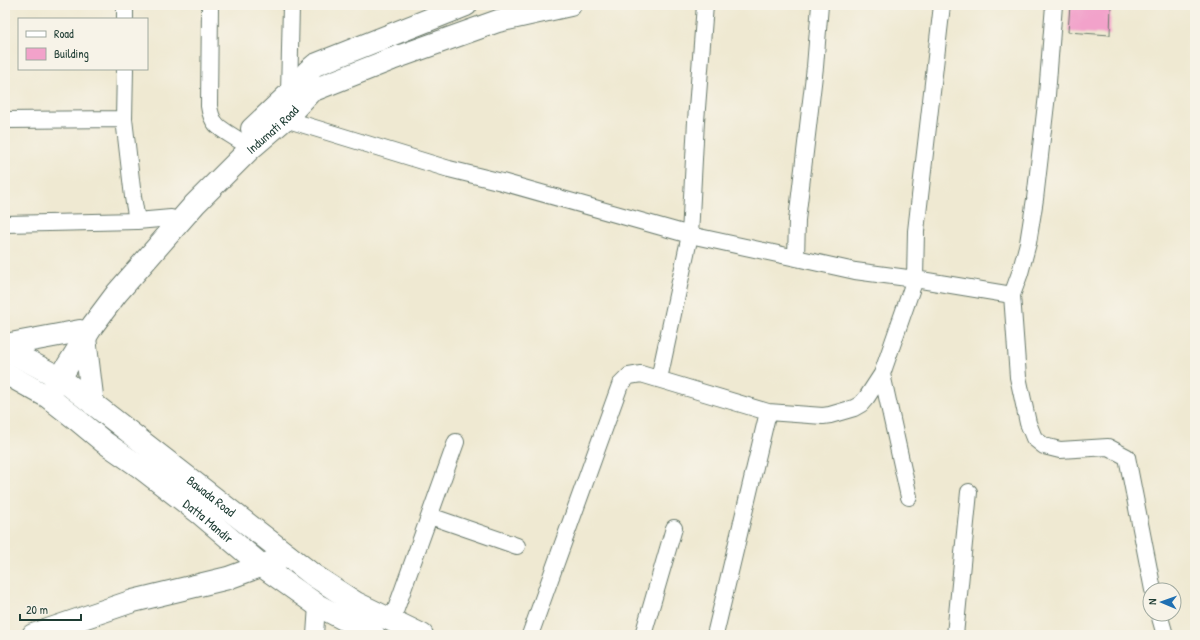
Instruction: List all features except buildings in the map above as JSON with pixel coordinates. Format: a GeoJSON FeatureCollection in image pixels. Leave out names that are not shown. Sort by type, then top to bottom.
{"type":"FeatureCollection","features":[{"type":"Feature","properties":{"kind":"main road","name":"Indumati Road"},"geometry":{"type":"LineString","coordinates":[[44,395],[109,291],[171,218],[240,141],[289,94],[308,71],[315,65],[466,5]]}},
{"type":"Feature","properties":{"kind":"main road","name":"Indumati Road"},"geometry":{"type":"LineString","coordinates":[[83,334],[190,210],[249,150],[285,119],[311,91],[392,58],[498,21],[570,5]]}},
{"type":"Feature","properties":{"kind":"main road"},"geometry":{"type":"LineString","coordinates":[[5,345],[83,334],[93,404]]}},
{"type":"Feature","properties":{"kind":"main road","name":"Bawada Road"},"geometry":{"type":"LineString","coordinates":[[5,348],[55,376],[93,404],[313,575],[356,604],[422,635]]}},
{"type":"Feature","properties":{"kind":"main road"},"geometry":{"type":"LineString","coordinates":[[5,373],[44,395]]}},
{"type":"Feature","properties":{"kind":"main road","name":"Datta Mandir"},"geometry":{"type":"LineString","coordinates":[[44,395],[202,515],[262,566],[317,605],[374,635]]}},
{"type":"Feature","properties":{"kind":"main road"},"geometry":{"type":"LineString","coordinates":[[33,635],[133,601],[228,578],[288,556]]}},
{"type":"Feature","properties":{"kind":"street"},"geometry":{"type":"LineString","coordinates":[[125,5],[125,18]]}},
{"type":"Feature","properties":{"kind":"street"},"geometry":{"type":"LineString","coordinates":[[210,5],[210,115],[215,124],[240,141]]}},
{"type":"Feature","properties":{"kind":"street"},"geometry":{"type":"LineString","coordinates":[[289,94],[291,5]]}},
{"type":"Feature","properties":{"kind":"street"},"geometry":{"type":"LineString","coordinates":[[659,379],[690,235],[696,121],[705,5]]}},
{"type":"Feature","properties":{"kind":"street"},"geometry":{"type":"LineString","coordinates":[[796,258],[797,220],[815,67],[820,5]]}},
{"type":"Feature","properties":{"kind":"street"},"geometry":{"type":"LineString","coordinates":[[530,635],[620,385],[629,376],[641,374],[768,412],[823,416],[830,415],[854,408],[861,404],[867,397],[882,374],[915,278],[916,231],[942,5]]}},
{"type":"Feature","properties":{"kind":"street"},"geometry":{"type":"LineString","coordinates":[[1054,5],[1047,96],[1035,199],[1028,242],[1020,273],[1012,295],[1018,377],[1028,423],[1034,438],[1044,446],[1060,450],[1108,447],[1127,457],[1151,582]]}},
{"type":"Feature","properties":{"kind":"street"},"geometry":{"type":"LineString","coordinates":[[125,70],[124,119],[132,198],[137,221]]}},
{"type":"Feature","properties":{"kind":"street"},"geometry":{"type":"LineString","coordinates":[[5,120],[124,119]]}},
{"type":"Feature","properties":{"kind":"street"},"geometry":{"type":"LineString","coordinates":[[285,119],[448,169],[502,182],[690,235],[855,271],[915,278],[1012,295]]}},
{"type":"Feature","properties":{"kind":"street"},"geometry":{"type":"LineString","coordinates":[[5,224],[137,221],[171,218]]}},
{"type":"Feature","properties":{"kind":"street"},"geometry":{"type":"LineString","coordinates":[[882,374],[909,497]]}},
{"type":"Feature","properties":{"kind":"street"},"geometry":{"type":"LineString","coordinates":[[715,635],[768,412]]}},
{"type":"Feature","properties":{"kind":"street"},"geometry":{"type":"LineString","coordinates":[[392,620],[456,442]]}},
{"type":"Feature","properties":{"kind":"street"},"geometry":{"type":"LineString","coordinates":[[955,635],[969,492]]}},
{"type":"Feature","properties":{"kind":"street"},"geometry":{"type":"LineString","coordinates":[[430,516],[517,546]]}},
{"type":"Feature","properties":{"kind":"street"},"geometry":{"type":"LineString","coordinates":[[643,635],[674,528]]}},
{"type":"Feature","properties":{"kind":"street"},"geometry":{"type":"LineString","coordinates":[[315,635],[317,605]]}},
{"type":"Feature","properties":{"kind":"street"},"geometry":{"type":"LineString","coordinates":[[1161,622],[1165,635]]}}]}
